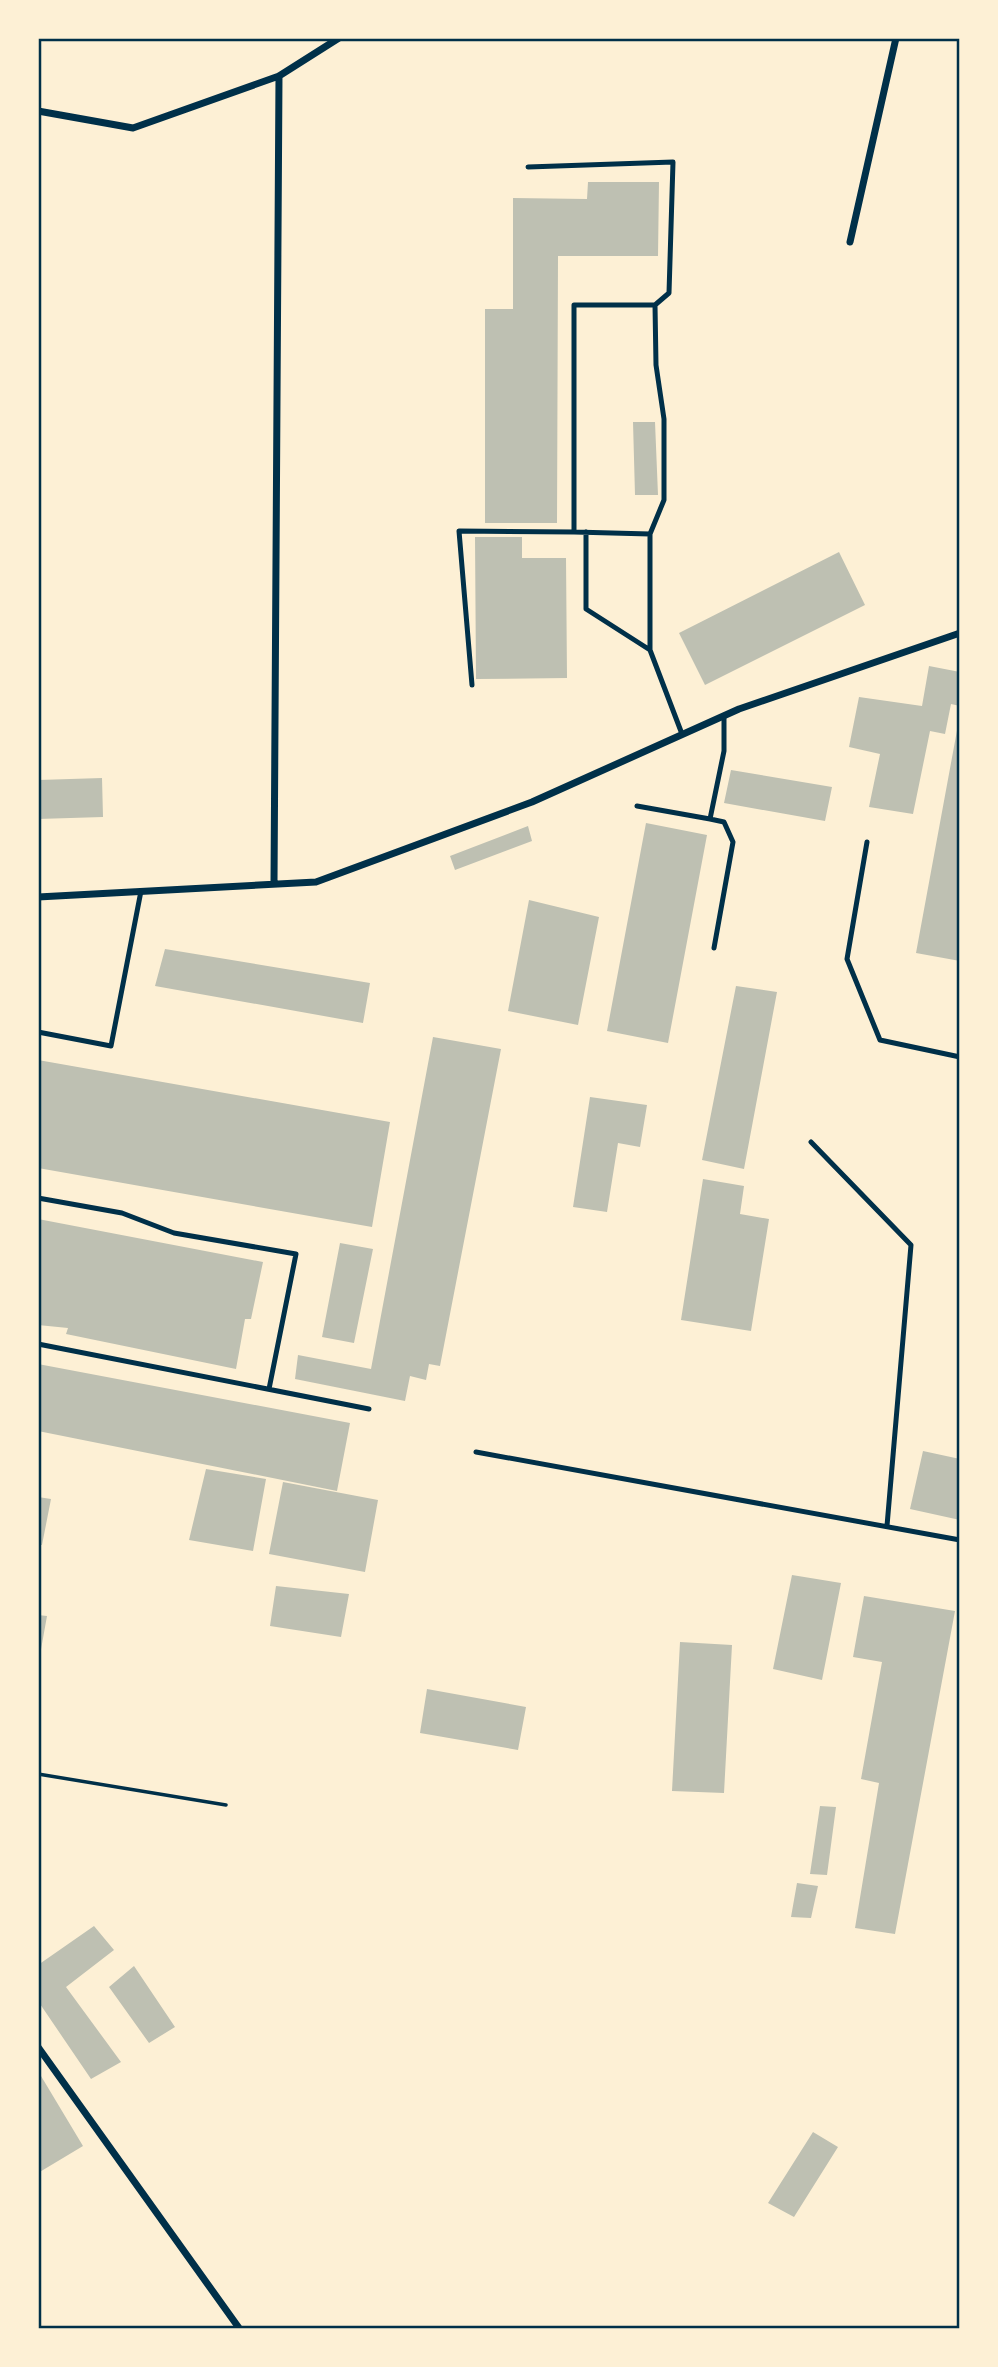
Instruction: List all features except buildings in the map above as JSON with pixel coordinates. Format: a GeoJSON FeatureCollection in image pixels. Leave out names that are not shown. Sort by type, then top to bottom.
{"type":"FeatureCollection","features":[{"type":"Feature","properties":{"kind":"street"},"geometry":{"type":"LineString","coordinates":[[38,111],[133,128],[279,76],[339,38]]}},
{"type":"Feature","properties":{"kind":"street"},"geometry":{"type":"LineString","coordinates":[[850,242],[896,38]]}},
{"type":"Feature","properties":{"kind":"street"},"geometry":{"type":"LineString","coordinates":[[274,884],[279,76]]}},
{"type":"Feature","properties":{"kind":"street"},"geometry":{"type":"LineString","coordinates":[[38,897],[316,882],[532,802],[724,716],[960,634]]}},
{"type":"Feature","properties":{"kind":"street"},"geometry":{"type":"LineString","coordinates":[[38,2047],[239,2329]]}},
{"type":"Feature","properties":{"kind":"lane"},"geometry":{"type":"LineString","coordinates":[[528,167],[673,162],[669,293],[655,305],[574,305],[573,532]]}},
{"type":"Feature","properties":{"kind":"lane"},"geometry":{"type":"LineString","coordinates":[[655,305],[656,365],[664,419],[664,500],[650,534],[650,650],[682,734]]}},
{"type":"Feature","properties":{"kind":"lane"},"geometry":{"type":"LineString","coordinates":[[472,685],[459,531],[650,534]]}},
{"type":"Feature","properties":{"kind":"lane"},"geometry":{"type":"LineString","coordinates":[[586,532],[586,609],[650,650]]}},
{"type":"Feature","properties":{"kind":"lane"},"geometry":{"type":"LineString","coordinates":[[710,819],[724,751],[724,716]]}},
{"type":"Feature","properties":{"kind":"lane"},"geometry":{"type":"LineString","coordinates":[[637,806],[724,822],[733,842],[714,948]]}},
{"type":"Feature","properties":{"kind":"lane"},"geometry":{"type":"LineString","coordinates":[[867,842],[847,959],[880,1040],[960,1057]]}},
{"type":"Feature","properties":{"kind":"lane"},"geometry":{"type":"LineString","coordinates":[[38,1032],[111,1046],[141,891]]}},
{"type":"Feature","properties":{"kind":"lane"},"geometry":{"type":"LineString","coordinates":[[811,1142],[911,1245],[887,1526]]}},
{"type":"Feature","properties":{"kind":"lane"},"geometry":{"type":"LineString","coordinates":[[38,1198],[122,1213],[174,1233],[296,1254],[269,1390]]}},
{"type":"Feature","properties":{"kind":"lane"},"geometry":{"type":"LineString","coordinates":[[38,1344],[369,1409]]}},
{"type":"Feature","properties":{"kind":"lane"},"geometry":{"type":"LineString","coordinates":[[476,1452],[960,1540]]}},
{"type":"Feature","properties":{"kind":"path"},"geometry":{"type":"LineString","coordinates":[[38,1774],[226,1805]]}}]}
